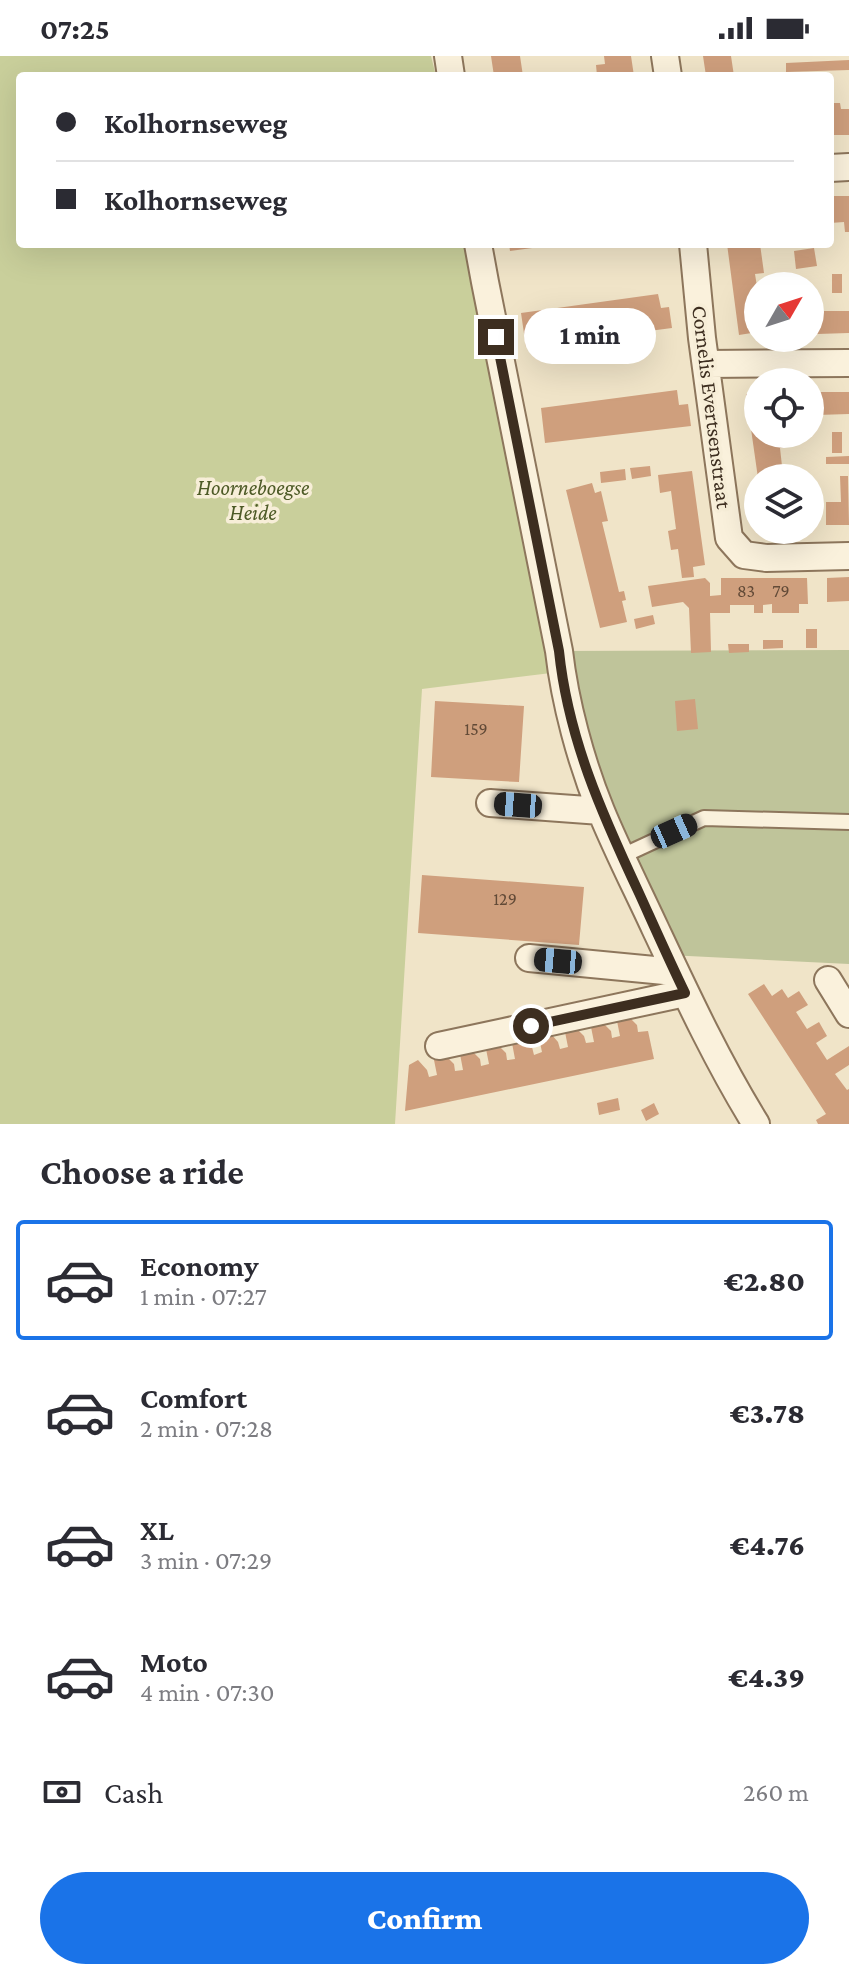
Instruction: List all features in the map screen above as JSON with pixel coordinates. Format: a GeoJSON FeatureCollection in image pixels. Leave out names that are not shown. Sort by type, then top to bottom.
{"type":"FeatureCollection","features":[{"type":"Feature","properties":{"kind":"street"},"geometry":{"type":"LineString","coordinates":[[479,248],[559,651],[562,680],[582,758],[601,811],[680,982],[738,1096],[756,1124]]}},
{"type":"Feature","properties":{"kind":"street","name":"Cornelis Evertsenstraat"},"geometry":{"type":"LineString","coordinates":[[693,248],[702,338],[729,538],[744,555],[766,558],[849,556]]}},
{"type":"Feature","properties":{"kind":"street"},"geometry":{"type":"LineString","coordinates":[[706,364],[849,363]]}},
{"type":"Feature","properties":{"kind":"street"},"geometry":{"type":"LineString","coordinates":[[490,803],[601,811]]}},
{"type":"Feature","properties":{"kind":"street"},"geometry":{"type":"LineString","coordinates":[[529,958],[680,982]]}},
{"type":"Feature","properties":{"kind":"street"},"geometry":{"type":"LineString","coordinates":[[828,980],[849,1014]]}},
{"type":"Feature","properties":{"kind":"street"},"geometry":{"type":"LineString","coordinates":[[439,1046],[680,982]]}},
{"type":"Feature","properties":{"kind":"lane"},"geometry":{"type":"LineString","coordinates":[[622,856],[704,818],[849,822]]}},
{"type":"Feature","properties":{"kind":"green space","name":"Hoorneboegse Heide"},"geometry":{"type":"Polygon","coordinates":[[[0,56],[431,56],[435,72],[16,72],[16,248],[469,248],[551,673],[422,689],[395,1124],[0,1124],[0,56]]]}},
{"type":"Feature","properties":{"kind":"green space"},"geometry":{"type":"Polygon","coordinates":[[[849,650],[849,964],[668,955],[622,856],[559,651],[849,650]]]}},
{"type":"Feature","properties":{"kind":"building"},"geometry":{"type":"Polygon","coordinates":[[[491,56],[520,56],[522,72],[493,72],[491,56]]]}},
{"type":"Feature","properties":{"kind":"building"},"geometry":{"type":"Polygon","coordinates":[[[604,56],[631,56],[633,72],[597,72],[596,65],[605,64],[604,56]]]}},
{"type":"Feature","properties":{"kind":"building"},"geometry":{"type":"Polygon","coordinates":[[[703,56],[731,56],[733,72],[705,72],[703,56]]]}},
{"type":"Feature","properties":{"kind":"building"},"geometry":{"type":"Polygon","coordinates":[[[849,60],[849,70],[786,72],[786,63],[849,60]]]}},
{"type":"Feature","properties":{"kind":"building"},"geometry":{"type":"Polygon","coordinates":[[[834,103],[840,103],[841,109],[849,109],[849,135],[834,135],[834,103]]]}},
{"type":"Feature","properties":{"kind":"building"},"geometry":{"type":"Polygon","coordinates":[[[834,196],[849,196],[849,232],[845,232],[844,222],[834,223],[834,196]]]}},
{"type":"Feature","properties":{"kind":"building"},"geometry":{"type":"Polygon","coordinates":[[[728,248],[761,248],[764,272],[744,272],[744,334],[739,335],[728,248]]]}},
{"type":"Feature","properties":{"kind":"building"},"geometry":{"type":"Polygon","coordinates":[[[814,248],[817,266],[796,269],[794,251],[814,248]]]}},
{"type":"Feature","properties":{"kind":"building"},"geometry":{"type":"Polygon","coordinates":[[[832,274],[842,274],[842,293],[832,293],[832,274]]]}},
{"type":"Feature","properties":{"kind":"building"},"geometry":{"type":"Polygon","coordinates":[[[658,294],[661,308],[669,307],[672,328],[526,347],[521,313],[658,294]]]}},
{"type":"Feature","properties":{"kind":"building"},"geometry":{"type":"Polygon","coordinates":[[[824,311],[849,311],[849,333],[824,334],[824,311]]]}},
{"type":"Feature","properties":{"kind":"building"},"geometry":{"type":"Polygon","coordinates":[[[677,390],[679,405],[688,404],[691,426],[545,443],[541,408],[677,390]]]}},
{"type":"Feature","properties":{"kind":"building"},"geometry":{"type":"Polygon","coordinates":[[[824,392],[849,392],[849,414],[824,415],[824,392]]]}},
{"type":"Feature","properties":{"kind":"building"},"geometry":{"type":"Polygon","coordinates":[[[832,432],[842,432],[842,453],[832,453],[832,432]]]}},
{"type":"Feature","properties":{"kind":"building"},"geometry":{"type":"Polygon","coordinates":[[[754,448],[780,448],[782,464],[756,464],[754,448]]]}},
{"type":"Feature","properties":{"kind":"building"},"geometry":{"type":"Polygon","coordinates":[[[849,456],[849,464],[826,464],[826,457],[849,456]]]}},
{"type":"Feature","properties":{"kind":"building"},"geometry":{"type":"Polygon","coordinates":[[[650,466],[651,476],[632,479],[630,468],[650,466]]]}},
{"type":"Feature","properties":{"kind":"building"},"geometry":{"type":"Polygon","coordinates":[[[625,469],[626,480],[601,483],[600,472],[625,469]]]}},
{"type":"Feature","properties":{"kind":"building"},"geometry":{"type":"Polygon","coordinates":[[[692,471],[705,565],[693,567],[694,577],[682,578],[678,549],[671,550],[668,531],[676,529],[671,491],[660,493],[658,475],[692,471]]]}},
{"type":"Feature","properties":{"kind":"building"},"geometry":{"type":"Polygon","coordinates":[[[840,476],[848,476],[849,525],[826,525],[826,502],[841,502],[840,476]]]}},
{"type":"Feature","properties":{"kind":"building"},"geometry":{"type":"Polygon","coordinates":[[[592,483],[595,493],[601,491],[608,521],[602,522],[619,592],[624,591],[626,600],[622,601],[627,622],[600,628],[566,490],[592,483]]]}},
{"type":"Feature","properties":{"kind":"building"},"geometry":{"type":"Polygon","coordinates":[[[849,577],[849,601],[827,602],[827,578],[849,577]]]}},
{"type":"Feature","properties":{"kind":"building"},"geometry":{"type":"Polygon","coordinates":[[[705,578],[710,583],[710,596],[721,595],[721,578],[807,578],[808,604],[799,604],[799,613],[772,613],[772,604],[763,605],[763,613],[754,613],[754,605],[730,605],[730,613],[710,613],[711,652],[691,653],[689,608],[683,602],[652,607],[648,586],[705,578]]]}},
{"type":"Feature","properties":{"kind":"building"},"geometry":{"type":"Polygon","coordinates":[[[653,615],[655,624],[636,629],[634,619],[653,615]]]}},
{"type":"Feature","properties":{"kind":"building"},"geometry":{"type":"Polygon","coordinates":[[[806,629],[817,629],[817,648],[806,648],[806,629]]]}},
{"type":"Feature","properties":{"kind":"building"},"geometry":{"type":"Polygon","coordinates":[[[763,640],[783,640],[783,648],[763,649],[763,640]]]}},
{"type":"Feature","properties":{"kind":"building"},"geometry":{"type":"Polygon","coordinates":[[[728,644],[749,644],[749,652],[729,653],[728,644]]]}},
{"type":"Feature","properties":{"kind":"building"},"geometry":{"type":"Polygon","coordinates":[[[695,699],[698,729],[677,731],[675,701],[695,699]]]}},
{"type":"Feature","properties":{"kind":"building"},"geometry":{"type":"Polygon","coordinates":[[[435,701],[524,706],[519,782],[431,777],[435,701]]]}},
{"type":"Feature","properties":{"kind":"building"},"geometry":{"type":"Polygon","coordinates":[[[422,875],[584,887],[579,945],[418,933],[422,875]]]}},
{"type":"Feature","properties":{"kind":"building"},"geometry":{"type":"Polygon","coordinates":[[[764,984],[772,996],[782,989],[788,998],[799,991],[808,1005],[796,1012],[807,1029],[819,1022],[827,1036],[816,1043],[827,1060],[849,1046],[849,1065],[835,1074],[849,1089],[849,1124],[818,1124],[816,1120],[826,1114],[748,994],[764,984]]]}},
{"type":"Feature","properties":{"kind":"building"},"geometry":{"type":"Polygon","coordinates":[[[627,1015],[637,1025],[638,1032],[648,1031],[654,1059],[405,1111],[409,1065],[418,1060],[429,1077],[437,1075],[434,1060],[444,1054],[454,1064],[455,1071],[463,1070],[460,1054],[470,1049],[480,1059],[481,1066],[489,1064],[486,1049],[499,1046],[506,1053],[507,1060],[515,1059],[512,1043],[522,1038],[532,1047],[534,1055],[542,1052],[539,1038],[552,1035],[560,1049],[568,1047],[565,1032],[575,1027],[586,1043],[594,1042],[591,1027],[601,1021],[611,1031],[612,1038],[620,1036],[617,1021],[627,1015]]]}},
{"type":"Feature","properties":{"kind":"building"},"geometry":{"type":"Polygon","coordinates":[[[618,1098],[620,1110],[599,1115],[597,1103],[618,1098]]]}},
{"type":"Feature","properties":{"kind":"building"},"geometry":{"type":"Polygon","coordinates":[[[654,1103],[659,1114],[646,1121],[641,1110],[654,1103]]]}},
{"type":"Feature","properties":{"kind":"route"},"geometry":{"type":"LineString","coordinates":[[496,337],[559,651],[562,680],[582,758],[601,811],[685,993],[531,1026]]}}]}
